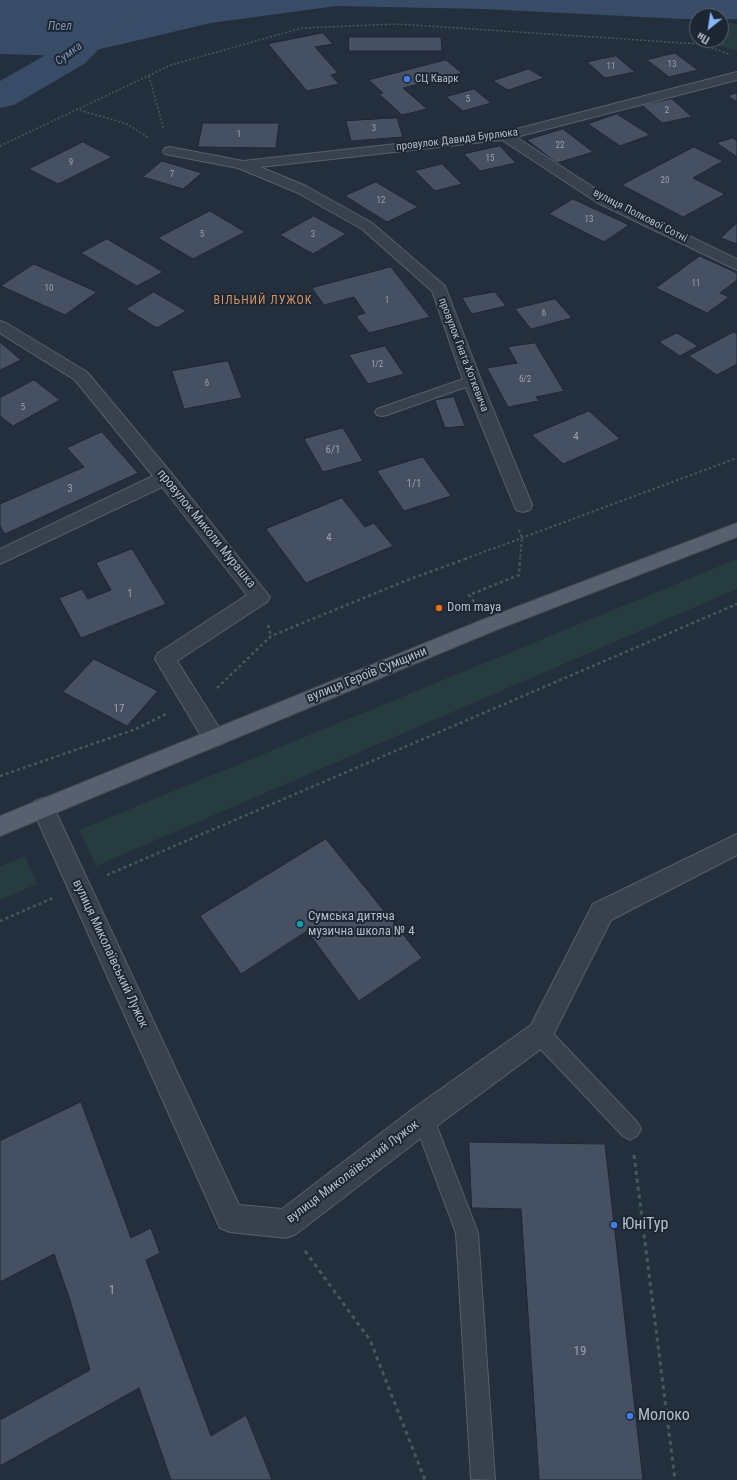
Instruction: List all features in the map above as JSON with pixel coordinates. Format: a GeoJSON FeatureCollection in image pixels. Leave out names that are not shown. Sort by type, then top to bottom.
{"type":"FeatureCollection","features":[{"type":"Feature","properties":{"kind":"main road","name":"вулиця Героїв Сумщини"},"geometry":{"type":"LineString","coordinates":[[0,826],[489,625],[737,530]]}},
{"type":"Feature","properties":{"kind":"street","name":"провулок Давида Бурлюка"},"geometry":{"type":"LineString","coordinates":[[242,165],[505,136],[737,76]]}},
{"type":"Feature","properties":{"kind":"street","name":"вулиця Полкової Сотні"},"geometry":{"type":"LineString","coordinates":[[505,136],[603,200],[737,265]]}},
{"type":"Feature","properties":{"kind":"street","name":"провулок Гната Хоткевича"},"geometry":{"type":"LineString","coordinates":[[170,151],[242,165],[302,190],[367,226],[439,289],[472,380],[523,505]]}},
{"type":"Feature","properties":{"kind":"street","name":"провулок Миколи Мурашка"},"geometry":{"type":"LineString","coordinates":[[0,326],[81,376],[260,597],[165,659],[190,702],[214,738]]}},
{"type":"Feature","properties":{"kind":"street"},"geometry":{"type":"LineString","coordinates":[[0,557],[165,478]]}},
{"type":"Feature","properties":{"kind":"street","name":"вулиця Миколаївський Лужок"},"geometry":{"type":"LineString","coordinates":[[43,808],[230,1218],[286,1224],[424,1118],[540,1034],[602,912],[737,844]]}},
{"type":"Feature","properties":{"kind":"lane"},"geometry":{"type":"LineString","coordinates":[[382,412],[472,380]]}},
{"type":"Feature","properties":{"kind":"lane"},"geometry":{"type":"LineString","coordinates":[[540,1034],[630,1129]]}},
{"type":"Feature","properties":{"kind":"lane"},"geometry":{"type":"LineString","coordinates":[[424,1118],[467,1233],[483,1479]]}},
{"type":"Feature","properties":{"kind":"path"},"geometry":{"type":"LineString","coordinates":[[0,146],[172,65],[302,28],[396,24],[700,44],[730,54]]}},
{"type":"Feature","properties":{"kind":"path"},"geometry":{"type":"LineString","coordinates":[[148,76],[170,151]]}},
{"type":"Feature","properties":{"kind":"path"},"geometry":{"type":"LineString","coordinates":[[76,109],[127,124],[170,151]]}},
{"type":"Feature","properties":{"kind":"path"},"geometry":{"type":"LineString","coordinates":[[0,776],[136,729],[220,687],[271,636],[405,581],[737,458]]}},
{"type":"Feature","properties":{"kind":"path"},"geometry":{"type":"LineString","coordinates":[[489,625],[469,595],[519,575],[522,538]]}},
{"type":"Feature","properties":{"kind":"path"},"geometry":{"type":"LineString","coordinates":[[0,921],[737,604]]}},
{"type":"Feature","properties":{"kind":"path"},"geometry":{"type":"LineString","coordinates":[[630,1129],[674,1480]]}},
{"type":"Feature","properties":{"kind":"path"},"geometry":{"type":"LineString","coordinates":[[286,1224],[370,1340],[425,1480]]}},
{"type":"Feature","properties":{"kind":"green space"},"geometry":{"type":"Polygon","coordinates":[[[729,23],[737,24],[737,51],[726,48],[729,48],[729,23]]]}},
{"type":"Feature","properties":{"kind":"green space"},"geometry":{"type":"Polygon","coordinates":[[[737,559],[737,589],[96,866],[79,830],[737,559]]]}},
{"type":"Feature","properties":{"kind":"green space"},"geometry":{"type":"Polygon","coordinates":[[[25,856],[37,884],[0,900],[0,866],[25,856]]]}},
{"type":"Feature","properties":{"kind":"water","name":"Псел"},"geometry":{"type":"Polygon","coordinates":[[[0,0],[737,0],[737,19],[729,19],[729,8],[689,8],[689,19],[683,19],[484,9],[336,6],[211,23],[71,56],[0,54],[0,0]]]}},
{"type":"Feature","properties":{"kind":"building"},"geometry":{"type":"Polygon","coordinates":[[[323,33],[333,44],[315,47],[338,73],[331,75],[339,84],[307,91],[268,44],[323,33]]]}},
{"type":"Feature","properties":{"kind":"building"},"geometry":{"type":"Polygon","coordinates":[[[349,37],[441,37],[442,51],[349,51],[349,37]]]}},
{"type":"Feature","properties":{"kind":"building"},"geometry":{"type":"Polygon","coordinates":[[[675,53],[698,70],[669,77],[647,60],[675,53]]]}},
{"type":"Feature","properties":{"kind":"building"},"geometry":{"type":"Polygon","coordinates":[[[616,56],[635,72],[605,78],[587,62],[616,56]]]}},
{"type":"Feature","properties":{"kind":"building"},"geometry":{"type":"Polygon","coordinates":[[[446,60],[462,73],[403,88],[427,109],[402,115],[379,94],[383,93],[369,80],[446,60]]]}},
{"type":"Feature","properties":{"kind":"building"},"geometry":{"type":"Polygon","coordinates":[[[529,69],[544,78],[508,90],[493,81],[529,69]]]}},
{"type":"Feature","properties":{"kind":"building"},"geometry":{"type":"Polygon","coordinates":[[[474,89],[491,103],[463,111],[446,97],[474,89]]]}},
{"type":"Feature","properties":{"kind":"building"},"geometry":{"type":"Polygon","coordinates":[[[737,93],[737,102],[728,96],[737,93]]]}},
{"type":"Feature","properties":{"kind":"building"},"geometry":{"type":"Polygon","coordinates":[[[672,99],[692,117],[662,123],[642,105],[672,99]]]}},
{"type":"Feature","properties":{"kind":"building"},"geometry":{"type":"Polygon","coordinates":[[[617,114],[650,135],[620,146],[588,124],[617,114]]]}},
{"type":"Feature","properties":{"kind":"building"},"geometry":{"type":"Polygon","coordinates":[[[397,118],[403,137],[351,141],[346,121],[397,118]]]}},
{"type":"Feature","properties":{"kind":"building"},"geometry":{"type":"Polygon","coordinates":[[[203,123],[279,123],[276,148],[198,147],[203,123]]]}},
{"type":"Feature","properties":{"kind":"building"},"geometry":{"type":"Polygon","coordinates":[[[563,129],[593,152],[557,163],[527,140],[563,129]]]}},
{"type":"Feature","properties":{"kind":"building"},"geometry":{"type":"Polygon","coordinates":[[[733,138],[737,141],[737,157],[717,143],[733,138]]]}},
{"type":"Feature","properties":{"kind":"building"},"geometry":{"type":"Polygon","coordinates":[[[83,142],[112,157],[58,184],[29,169],[83,142]]]}},
{"type":"Feature","properties":{"kind":"building"},"geometry":{"type":"Polygon","coordinates":[[[500,146],[516,163],[480,171],[464,154],[500,146]]]}},
{"type":"Feature","properties":{"kind":"building"},"geometry":{"type":"Polygon","coordinates":[[[694,147],[723,161],[693,178],[725,194],[683,217],[622,185],[694,147]]]}},
{"type":"Feature","properties":{"kind":"building"},"geometry":{"type":"Polygon","coordinates":[[[162,161],[202,173],[183,189],[143,177],[162,161]]]}},
{"type":"Feature","properties":{"kind":"building"},"geometry":{"type":"Polygon","coordinates":[[[442,164],[462,184],[435,191],[415,171],[442,164]]]}},
{"type":"Feature","properties":{"kind":"building"},"geometry":{"type":"Polygon","coordinates":[[[376,182],[418,207],[387,222],[345,196],[376,182]]]}},
{"type":"Feature","properties":{"kind":"building"},"geometry":{"type":"Polygon","coordinates":[[[573,199],[629,225],[604,242],[549,214],[573,199]]]}},
{"type":"Feature","properties":{"kind":"building"},"geometry":{"type":"Polygon","coordinates":[[[210,211],[245,232],[193,259],[158,238],[210,211]]]}},
{"type":"Feature","properties":{"kind":"building"},"geometry":{"type":"Polygon","coordinates":[[[314,216],[346,234],[313,254],[280,235],[314,216]]]}},
{"type":"Feature","properties":{"kind":"building"},"geometry":{"type":"Polygon","coordinates":[[[737,223],[737,244],[721,238],[737,223]]]}},
{"type":"Feature","properties":{"kind":"building"},"geometry":{"type":"Polygon","coordinates":[[[107,239],[163,272],[137,286],[81,253],[107,239]]]}},
{"type":"Feature","properties":{"kind":"building"},"geometry":{"type":"Polygon","coordinates":[[[700,256],[737,273],[737,280],[720,293],[729,297],[707,313],[656,288],[700,256]]]}},
{"type":"Feature","properties":{"kind":"building"},"geometry":{"type":"Polygon","coordinates":[[[34,264],[97,292],[65,315],[1,286],[34,264]]]}},
{"type":"Feature","properties":{"kind":"building"},"geometry":{"type":"Polygon","coordinates":[[[391,267],[430,317],[369,333],[356,316],[365,313],[354,297],[324,305],[312,288],[391,267]]]}},
{"type":"Feature","properties":{"kind":"building"},"geometry":{"type":"Polygon","coordinates":[[[154,292],[186,311],[157,328],[126,309],[154,292]]]}},
{"type":"Feature","properties":{"kind":"building"},"geometry":{"type":"Polygon","coordinates":[[[495,292],[506,306],[472,314],[462,298],[495,292]]]}},
{"type":"Feature","properties":{"kind":"building"},"geometry":{"type":"Polygon","coordinates":[[[555,299],[572,318],[531,329],[515,309],[555,299]]]}},
{"type":"Feature","properties":{"kind":"building"},"geometry":{"type":"Polygon","coordinates":[[[734,332],[737,334],[737,364],[717,375],[689,356],[734,332]]]}},
{"type":"Feature","properties":{"kind":"building"},"geometry":{"type":"Polygon","coordinates":[[[677,333],[698,346],[680,356],[659,342],[677,333]]]}},
{"type":"Feature","properties":{"kind":"building"},"geometry":{"type":"Polygon","coordinates":[[[0,342],[21,360],[0,370],[0,342]]]}},
{"type":"Feature","properties":{"kind":"building"},"geometry":{"type":"Polygon","coordinates":[[[535,343],[564,391],[536,397],[539,401],[508,407],[487,368],[517,363],[508,347],[535,343]]]}},
{"type":"Feature","properties":{"kind":"building"},"geometry":{"type":"Polygon","coordinates":[[[385,346],[404,374],[368,384],[349,355],[385,346]]]}},
{"type":"Feature","properties":{"kind":"building"},"geometry":{"type":"Polygon","coordinates":[[[228,361],[242,398],[184,409],[172,371],[228,361]]]}},
{"type":"Feature","properties":{"kind":"building"},"geometry":{"type":"Polygon","coordinates":[[[34,380],[60,400],[13,426],[0,416],[0,398],[34,380]]]}},
{"type":"Feature","properties":{"kind":"building"},"geometry":{"type":"Polygon","coordinates":[[[454,397],[465,426],[445,428],[435,400],[454,397]]]}},
{"type":"Feature","properties":{"kind":"building"},"geometry":{"type":"Polygon","coordinates":[[[589,411],[620,439],[563,464],[532,435],[589,411]]]}},
{"type":"Feature","properties":{"kind":"building"},"geometry":{"type":"Polygon","coordinates":[[[343,428],[363,461],[323,472],[304,439],[343,428]]]}},
{"type":"Feature","properties":{"kind":"building"},"geometry":{"type":"Polygon","coordinates":[[[102,432],[138,473],[5,534],[0,526],[0,504],[84,467],[67,448],[102,432]]]}},
{"type":"Feature","properties":{"kind":"building"},"geometry":{"type":"Polygon","coordinates":[[[423,457],[451,496],[404,511],[377,471],[423,457]]]}},
{"type":"Feature","properties":{"kind":"building"},"geometry":{"type":"Polygon","coordinates":[[[342,498],[365,527],[374,523],[393,546],[306,583],[266,529],[342,498]]]}},
{"type":"Feature","properties":{"kind":"building"},"geometry":{"type":"Polygon","coordinates":[[[132,549],[166,604],[81,638],[59,598],[82,589],[88,599],[111,590],[96,563],[132,549]]]}},
{"type":"Feature","properties":{"kind":"building"},"geometry":{"type":"Polygon","coordinates":[[[94,659],[158,691],[127,726],[63,692],[94,659]]]}},
{"type":"Feature","properties":{"kind":"building","name":"Сумська дитяча музична школа № 4"},"geometry":{"type":"Polygon","coordinates":[[[326,839],[422,958],[359,1001],[307,931],[241,974],[200,916],[326,839]]]}},
{"type":"Feature","properties":{"kind":"building"},"geometry":{"type":"Polygon","coordinates":[[[81,1102],[131,1238],[151,1228],[160,1253],[146,1260],[211,1436],[246,1415],[272,1480],[171,1480],[139,1388],[0,1466],[0,1420],[90,1370],[70,1300],[54,1254],[0,1282],[0,1141],[81,1102]]]}},
{"type":"Feature","properties":{"kind":"building"},"geometry":{"type":"Polygon","coordinates":[[[469,1142],[605,1144],[643,1480],[539,1480],[521,1209],[472,1208],[469,1142]]]}},
{"type":"Feature","properties":{"kind":"waterway","name":"Сумка"},"geometry":{"type":"LineString","coordinates":[[0,97],[71,56],[129,0]]}},
{"type":"Feature","properties":{"kind":"place","name":"СЦ Кварк"},"geometry":{"type":"Point","coordinates":[407,79]}},
{"type":"Feature","properties":{"kind":"place","name":"Dom maya"},"geometry":{"type":"Point","coordinates":[439,608]}},
{"type":"Feature","properties":{"kind":"place","name":"Сумська дитяча музична школа № 4"},"geometry":{"type":"Point","coordinates":[300,924]}},
{"type":"Feature","properties":{"kind":"place","name":"ЮніТур"},"geometry":{"type":"Point","coordinates":[614,1225]}},
{"type":"Feature","properties":{"kind":"place","name":"Молоко"},"geometry":{"type":"Point","coordinates":[630,1416]}},
{"type":"Feature","properties":{"kind":"district","name":"ВІЛЬНИЙ ЛУЖОК"},"geometry":{"type":"Point","coordinates":[263,301]}}]}
